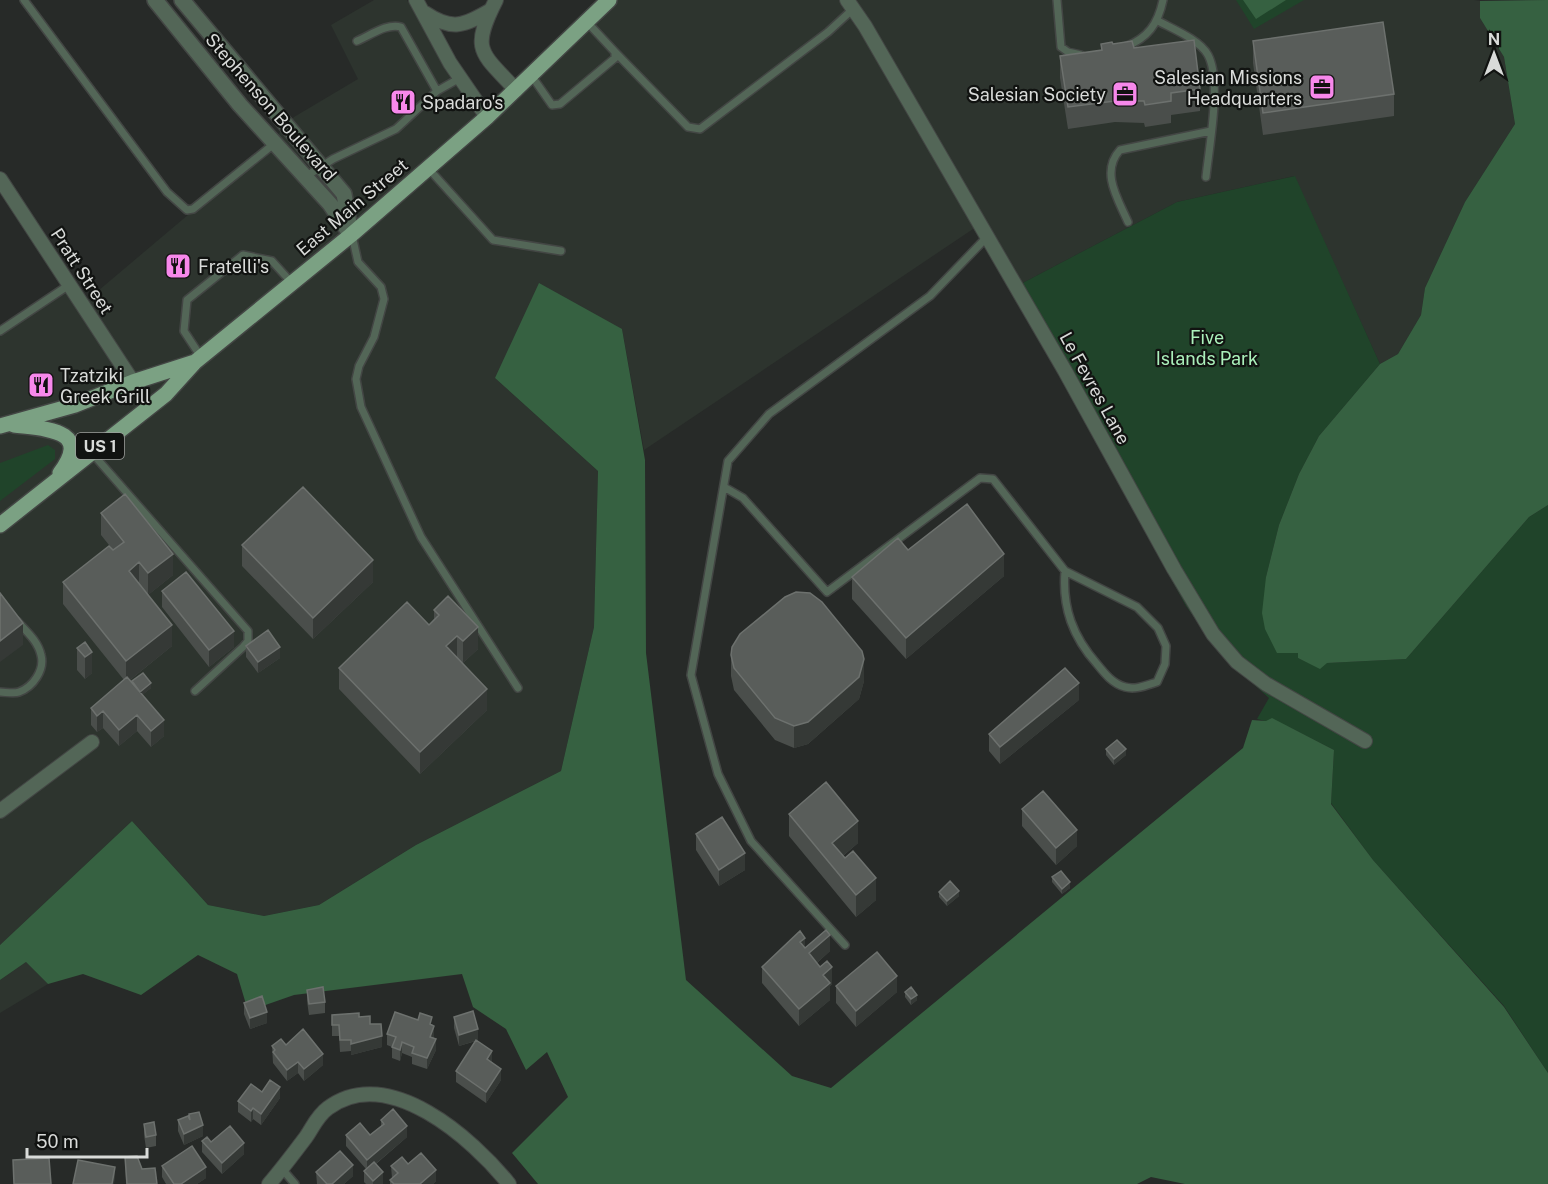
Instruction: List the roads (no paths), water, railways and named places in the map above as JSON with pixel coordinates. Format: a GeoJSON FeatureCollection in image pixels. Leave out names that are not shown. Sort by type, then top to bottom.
{"type":"FeatureCollection","features":[{"type":"Feature","properties":{"kind":"main road","name":"East Main Street"},"geometry":{"type":"LineString","coordinates":[[0,525],[166,394],[198,359],[351,235],[487,117],[609,0]]}},
{"type":"Feature","properties":{"kind":"main road","name":"US 1"},"geometry":{"type":"LineString","coordinates":[[3,425],[75,405],[198,359]]}},
{"type":"Feature","properties":{"kind":"main road"},"geometry":{"type":"LineString","coordinates":[[3,425],[58,431],[65,435],[71,451],[69,461],[51,485]]}},
{"type":"Feature","properties":{"kind":"street","name":"Stephenson Boulevard"},"geometry":{"type":"LineString","coordinates":[[155,0],[240,105],[330,204],[351,235]]}},
{"type":"Feature","properties":{"kind":"street","name":"Stephenson Boulevard"},"geometry":{"type":"LineString","coordinates":[[182,0],[344,194],[351,235]]}},
{"type":"Feature","properties":{"kind":"street"},"geometry":{"type":"LineString","coordinates":[[419,6],[437,21],[458,26],[471,22],[493,5]]}},
{"type":"Feature","properties":{"kind":"street"},"geometry":{"type":"LineString","coordinates":[[493,5],[480,42],[482,54],[516,90]]}},
{"type":"Feature","properties":{"kind":"street","name":"Le Fevres Lane"},"geometry":{"type":"LineString","coordinates":[[850,5],[865,26],[1065,371],[1174,570],[1213,634],[1238,662],[1266,684],[1365,741]]}},
{"type":"Feature","properties":{"kind":"street"},"geometry":{"type":"LineString","coordinates":[[419,6],[460,78],[487,117]]}},
{"type":"Feature","properties":{"kind":"street","name":"Pratt Street"},"geometry":{"type":"LineString","coordinates":[[0,179],[133,382]]}},
{"type":"Feature","properties":{"kind":"street"},"geometry":{"type":"LineString","coordinates":[[0,811],[92,742]]}},
{"type":"Feature","properties":{"kind":"street"},"geometry":{"type":"LineString","coordinates":[[269,1184],[320,1115],[330,1106],[368,1094],[400,1100],[425,1110],[455,1130],[488,1158],[509,1184]]}},
{"type":"Feature","properties":{"kind":"lane"},"geometry":{"type":"LineString","coordinates":[[24,0],[167,192],[186,210],[193,209],[276,143]]}},
{"type":"Feature","properties":{"kind":"lane"},"geometry":{"type":"LineString","coordinates":[[1057,0],[1061,47],[1076,55],[1087,55]]}},
{"type":"Feature","properties":{"kind":"lane"},"geometry":{"type":"LineString","coordinates":[[1118,49],[1149,33],[1158,21],[1163,0]]}},
{"type":"Feature","properties":{"kind":"lane"},"geometry":{"type":"LineString","coordinates":[[587,21],[688,127],[700,129],[828,32],[850,5]]}},
{"type":"Feature","properties":{"kind":"lane"},"geometry":{"type":"LineString","coordinates":[[1158,21],[1208,54],[1212,66],[1214,104],[1206,177]]}},
{"type":"Feature","properties":{"kind":"lane"},"geometry":{"type":"LineString","coordinates":[[357,41],[387,27],[394,25],[401,27],[437,91]]}},
{"type":"Feature","properties":{"kind":"lane"},"geometry":{"type":"LineString","coordinates":[[531,75],[552,105],[560,104],[615,58],[615,52]]}},
{"type":"Feature","properties":{"kind":"lane"},"geometry":{"type":"LineString","coordinates":[[305,177],[320,167],[396,129],[437,91],[460,78]]}},
{"type":"Feature","properties":{"kind":"lane"},"geometry":{"type":"LineString","coordinates":[[1128,222],[1113,188],[1110,172],[1112,159],[1120,150],[1211,131]]}},
{"type":"Feature","properties":{"kind":"lane"},"geometry":{"type":"LineString","coordinates":[[428,168],[493,240],[561,251]]}},
{"type":"Feature","properties":{"kind":"lane"},"geometry":{"type":"LineString","coordinates":[[351,235],[357,262],[381,287],[384,299],[374,337],[359,366],[356,380],[361,407],[421,537],[518,688]]}},
{"type":"Feature","properties":{"kind":"lane"},"geometry":{"type":"LineString","coordinates":[[845,945],[752,841],[717,774],[691,675],[728,461],[769,414],[930,296],[987,237]]}},
{"type":"Feature","properties":{"kind":"lane"},"geometry":{"type":"LineString","coordinates":[[198,359],[184,331],[187,300],[243,255],[272,261],[291,282]]}},
{"type":"Feature","properties":{"kind":"lane"},"geometry":{"type":"LineString","coordinates":[[0,331],[69,285]]}},
{"type":"Feature","properties":{"kind":"lane"},"geometry":{"type":"LineString","coordinates":[[92,453],[249,631],[248,641],[243,647],[195,691]]}},
{"type":"Feature","properties":{"kind":"lane"},"geometry":{"type":"LineString","coordinates":[[724,487],[743,498],[827,592],[980,478],[993,479],[1065,571],[1137,607],[1158,628],[1166,646],[1165,664],[1157,682],[1126,687],[1110,679],[1081,646],[1072,629],[1064,586],[1065,571]]}},
{"type":"Feature","properties":{"kind":"lane"},"geometry":{"type":"LineString","coordinates":[[0,692],[18,692],[34,681],[42,668],[42,656],[34,639],[14,617]]}},
{"type":"Feature","properties":{"kind":"lane"},"geometry":{"type":"LineString","coordinates":[[282,1169],[295,1184]]}},
{"type":"Feature","properties":{"kind":"place","name":"Salesian Missions Headquarters"},"geometry":{"type":"Point","coordinates":[1322,87]}},
{"type":"Feature","properties":{"kind":"place","name":"Salesian Society"},"geometry":{"type":"Point","coordinates":[1125,94]}},
{"type":"Feature","properties":{"kind":"place","name":"Spadaro's"},"geometry":{"type":"Point","coordinates":[403,102]}},
{"type":"Feature","properties":{"kind":"place","name":"Fratelli's"},"geometry":{"type":"Point","coordinates":[178,266]}},
{"type":"Feature","properties":{"kind":"place","name":"Tzatziki Greek Grill"},"geometry":{"type":"Point","coordinates":[41,385]}},
{"type":"Feature","properties":{"kind":"park label","name":"Five Islands Park"},"geometry":{"type":"Point","coordinates":[1207,347]}}]}
